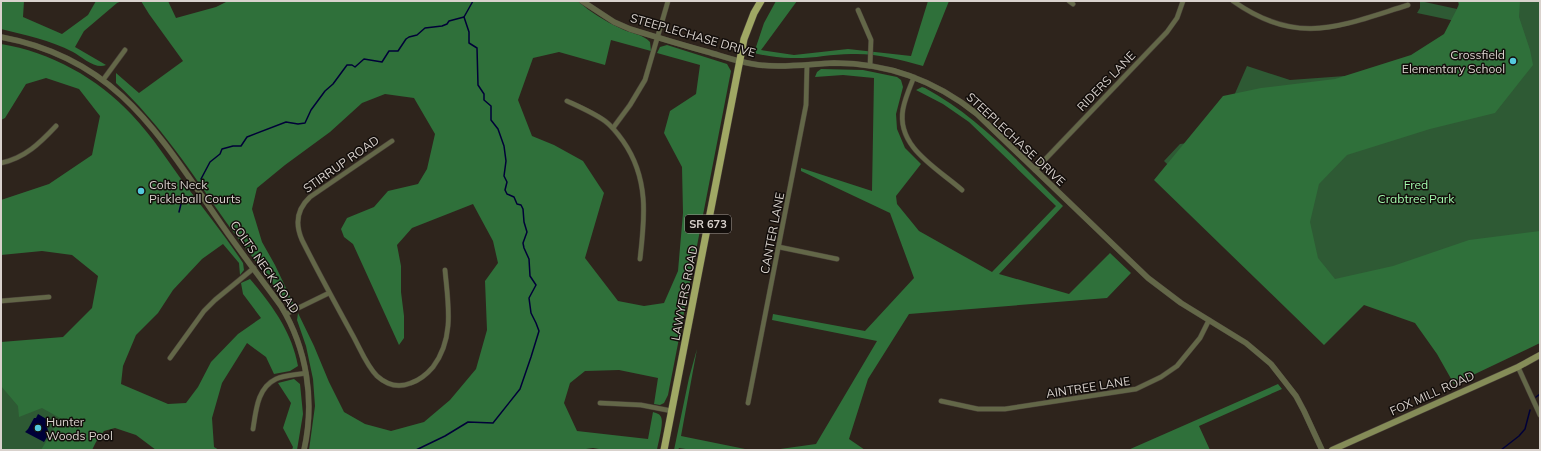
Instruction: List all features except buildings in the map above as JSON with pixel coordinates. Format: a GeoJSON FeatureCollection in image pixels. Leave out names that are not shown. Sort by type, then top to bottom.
{"type":"FeatureCollection","features":[{"type":"Feature","properties":{"kind":"main road","name":"LAWYERS ROAD"},"geometry":{"type":"LineString","coordinates":[[664,450],[740,61],[748,26],[761,1]]}},
{"type":"Feature","properties":{"kind":"main road","name":"FOX MILL ROAD"},"geometry":{"type":"LineString","coordinates":[[1332,450],[1518,367],[1540,355]]}},
{"type":"Feature","properties":{"kind":"street","name":"STEEPLECHASE DRIVE"},"geometry":{"type":"LineString","coordinates":[[582,1],[614,22],[658,38],[740,61],[772,66],[834,63],[870,66],[898,71],[944,91],[977,114],[1148,278],[1172,297],[1250,346],[1279,373],[1291,388],[1304,411],[1322,450]]}},
{"type":"Feature","properties":{"kind":"street"},"geometry":{"type":"LineString","coordinates":[[613,128],[630,105],[645,80],[668,1]]}},
{"type":"Feature","properties":{"kind":"street","name":"RIDERS LANE"},"geometry":{"type":"LineString","coordinates":[[1035,170],[1167,32],[1177,18],[1183,1]]}},
{"type":"Feature","properties":{"kind":"street"},"geometry":{"type":"LineString","coordinates":[[1233,1],[1252,14],[1265,19],[1291,27],[1304,28],[1325,28],[1344,25],[1408,4]]}},
{"type":"Feature","properties":{"kind":"street"},"geometry":{"type":"LineString","coordinates":[[858,10],[871,40],[870,66]]}},
{"type":"Feature","properties":{"kind":"street","name":"COLTS NECK ROAD"},"geometry":{"type":"LineString","coordinates":[[1,37],[32,44],[56,53],[85,67],[130,103],[167,148],[286,314],[297,338],[306,373],[308,390],[308,423],[304,450]]}},
{"type":"Feature","properties":{"kind":"street"},"geometry":{"type":"LineString","coordinates":[[103,80],[125,50]]}},
{"type":"Feature","properties":{"kind":"street","name":"CANTER LANE"},"geometry":{"type":"LineString","coordinates":[[748,403],[806,105],[807,65]]}},
{"type":"Feature","properties":{"kind":"street"},"geometry":{"type":"LineString","coordinates":[[914,77],[903,109],[902,121],[905,134],[923,158],[962,190]]}},
{"type":"Feature","properties":{"kind":"street"},"geometry":{"type":"LineString","coordinates":[[567,101],[598,117],[613,128],[632,155],[640,177],[644,202],[640,259]]}},
{"type":"Feature","properties":{"kind":"street"},"geometry":{"type":"LineString","coordinates":[[1,164],[27,154],[56,126]]}},
{"type":"Feature","properties":{"kind":"street","name":"STIRRUP ROAD"},"geometry":{"type":"LineString","coordinates":[[392,141],[310,197],[302,207],[299,214],[298,227],[299,234],[329,293],[371,368],[388,384],[408,384],[422,378],[440,356],[449,327],[445,270]]}},
{"type":"Feature","properties":{"kind":"street"},"geometry":{"type":"LineString","coordinates":[[779,247],[837,259]]}},
{"type":"Feature","properties":{"kind":"street"},"geometry":{"type":"LineString","coordinates":[[170,358],[204,311],[254,268]]}},
{"type":"Feature","properties":{"kind":"street"},"geometry":{"type":"LineString","coordinates":[[286,314],[329,293]]}},
{"type":"Feature","properties":{"kind":"street"},"geometry":{"type":"LineString","coordinates":[[1,301],[49,297]]}},
{"type":"Feature","properties":{"kind":"street","name":"AINTREE LANE"},"geometry":{"type":"LineString","coordinates":[[940,402],[978,409],[1005,410],[1136,389],[1161,377],[1177,366],[1200,338],[1209,320]]}},
{"type":"Feature","properties":{"kind":"street"},"geometry":{"type":"LineString","coordinates":[[1518,367],[1540,415]]}},
{"type":"Feature","properties":{"kind":"street"},"geometry":{"type":"LineString","coordinates":[[253,429],[258,401],[266,387],[276,379],[306,373]]}},
{"type":"Feature","properties":{"kind":"street"},"geometry":{"type":"LineString","coordinates":[[600,403],[641,405],[672,411]]}},
{"type":"Feature","properties":{"kind":"green space"},"geometry":{"type":"Polygon","coordinates":[[[1,1],[24,1],[23,17],[62,34],[88,15],[96,1],[122,1],[117,3],[84,31],[75,47],[106,65],[98,66],[55,44],[1,29],[1,1]]]}},
{"type":"Feature","properties":{"kind":"green space"},"geometry":{"type":"Polygon","coordinates":[[[141,1],[168,1],[176,18],[216,7],[228,1],[578,1],[593,13],[609,22],[624,30],[644,37],[650,42],[651,51],[611,40],[605,65],[559,52],[533,58],[518,100],[532,136],[554,145],[583,161],[604,193],[585,258],[618,301],[644,306],[664,303],[678,271],[683,213],[682,167],[664,133],[670,111],[696,94],[700,65],[657,53],[660,47],[667,45],[727,64],[731,71],[668,395],[664,403],[660,405],[654,404],[658,378],[619,370],[585,371],[570,383],[564,403],[577,431],[648,439],[653,412],[660,415],[662,424],[657,450],[605,450],[593,448],[579,450],[309,450],[315,406],[313,379],[306,346],[297,320],[298,313],[344,412],[365,424],[391,431],[424,422],[450,400],[476,369],[487,330],[485,281],[498,263],[493,241],[473,204],[412,228],[397,245],[401,266],[401,292],[404,316],[404,338],[399,345],[353,244],[344,237],[341,229],[347,218],[374,207],[388,191],[418,184],[427,169],[435,134],[414,98],[385,94],[362,103],[330,132],[285,165],[257,188],[252,209],[262,242],[294,305],[290,307],[287,305],[175,150],[147,115],[116,83],[116,73],[139,93],[183,61],[141,1]]]}},
{"type":"Feature","properties":{"kind":"green space"},"geometry":{"type":"Polygon","coordinates":[[[776,1],[797,1],[761,50],[794,55],[848,49],[911,56],[928,1],[949,1],[923,66],[865,54],[832,55],[807,58],[782,58],[754,53],[764,23],[776,1]]]}},
{"type":"Feature","properties":{"kind":"green space","name":"Fred Crabtree Park"},"geometry":{"type":"Polygon","coordinates":[[[1420,1],[1457,9],[1460,1],[1540,1],[1540,342],[1281,275],[1164,161],[1180,144],[1189,143],[1233,98],[1247,66],[1290,80],[1359,75],[1448,50],[1455,21],[1417,13],[1420,8],[1420,1]]]}},
{"type":"Feature","properties":{"kind":"green space","name":"Fred Crabtree Park"},"geometry":{"type":"Polygon","coordinates":[[[1458,1],[1520,1],[1519,17],[1530,50],[1533,65],[1495,113],[1430,129],[1347,155],[1319,184],[1310,222],[1318,258],[1335,279],[1393,266],[1469,240],[1540,231],[1540,343],[1454,384],[1437,354],[1415,323],[1364,305],[1324,345],[1154,180],[1223,96],[1261,88],[1335,79],[1411,55],[1444,34],[1459,5],[1458,1]]]}},
{"type":"Feature","properties":{"kind":"green space"},"geometry":{"type":"Polygon","coordinates":[[[1,44],[37,53],[55,60],[89,78],[119,102],[140,123],[154,141],[243,263],[244,270],[240,275],[239,263],[223,244],[202,259],[173,290],[158,313],[136,335],[123,366],[121,384],[168,404],[186,403],[198,387],[211,362],[238,334],[261,318],[243,294],[241,283],[250,279],[266,299],[286,330],[298,366],[290,371],[274,374],[266,357],[247,343],[222,383],[212,418],[214,447],[219,450],[156,450],[136,435],[115,428],[104,431],[92,450],[41,450],[60,418],[42,408],[19,417],[18,406],[1,386],[1,342],[63,337],[92,308],[98,276],[72,255],[42,251],[1,255],[1,200],[49,184],[92,155],[100,116],[79,89],[46,78],[26,84],[5,118],[1,120],[1,44]]]}},
{"type":"Feature","properties":{"kind":"green space"},"geometry":{"type":"Polygon","coordinates":[[[821,69],[863,70],[897,77],[901,80],[903,87],[896,114],[897,129],[905,148],[921,164],[896,196],[897,204],[919,231],[992,272],[1056,206],[969,122],[943,104],[916,90],[922,87],[945,100],[981,127],[1015,158],[1063,206],[999,274],[1069,294],[1110,253],[1131,273],[1107,298],[909,314],[868,379],[849,439],[865,450],[773,450],[816,444],[877,341],[772,320],[773,314],[865,331],[914,278],[890,213],[801,171],[801,168],[872,191],[874,78],[843,75],[815,77],[817,72],[821,69]]]}},
{"type":"Feature","properties":{"kind":"green space"},"geometry":{"type":"Polygon","coordinates":[[[697,349],[681,436],[750,450],[692,450],[679,448],[678,450],[674,450],[689,378],[697,349]]]}},
{"type":"Feature","properties":{"kind":"green space"},"geometry":{"type":"Polygon","coordinates":[[[1,374],[88,377],[51,450],[1,450],[1,374]]]}},
{"type":"Feature","properties":{"kind":"green space"},"geometry":{"type":"Polygon","coordinates":[[[294,379],[300,384],[303,414],[297,450],[292,450],[293,447],[283,428],[291,403],[278,383],[294,379]]]}},
{"type":"Feature","properties":{"kind":"green space"},"geometry":{"type":"Polygon","coordinates":[[[1278,384],[1282,389],[1199,426],[1210,450],[1128,450],[1278,384]]]}},
{"type":"Feature","properties":{"kind":"shaded area","name":"Hunter Woods Pool"},"geometry":{"type":"Polygon","coordinates":[[[38,414],[48,420],[46,426],[49,434],[44,442],[25,432],[38,414]]]}},
{"type":"Feature","properties":{"kind":"waterway"},"geometry":{"type":"LineString","coordinates":[[416,450],[445,436],[468,422],[493,423],[520,389],[539,331],[531,313],[529,298],[536,285],[530,276],[529,259],[523,243],[527,232],[524,222],[523,209],[521,205],[517,204],[514,197],[507,194],[505,190],[507,182],[504,176],[506,161],[504,146],[498,129],[491,120],[491,106],[484,100],[484,94],[478,85],[477,48],[469,43],[469,32],[464,17],[473,1]]}},
{"type":"Feature","properties":{"kind":"waterway"},"geometry":{"type":"LineString","coordinates":[[201,179],[210,162],[220,154],[222,149],[233,146],[241,146],[247,137],[286,122],[298,124],[305,123],[311,110],[347,65],[352,65],[355,67],[364,59],[382,62],[389,51],[398,51],[406,39],[417,35],[425,28],[442,26],[447,24],[449,21],[464,17]]}},
{"type":"Feature","properties":{"kind":"waterway"},"geometry":{"type":"LineString","coordinates":[[179,212],[181,204],[188,197]]}},
{"type":"Feature","properties":{"kind":"waterway"},"geometry":{"type":"LineString","coordinates":[[1536,397],[1540,394]]}},
{"type":"Feature","properties":{"kind":"waterway"},"geometry":{"type":"LineString","coordinates":[[1501,450],[1519,436],[1525,429],[1530,410]]}},
{"type":"Feature","properties":{"kind":"place","name":"Crossfield Elementary School"},"geometry":{"type":"Point","coordinates":[1513,61]}},
{"type":"Feature","properties":{"kind":"place","name":"Colts Neck Pickleball Courts"},"geometry":{"type":"Point","coordinates":[141,191]}},
{"type":"Feature","properties":{"kind":"place","name":"Hunter Woods Pool"},"geometry":{"type":"Point","coordinates":[38,428]}}]}
